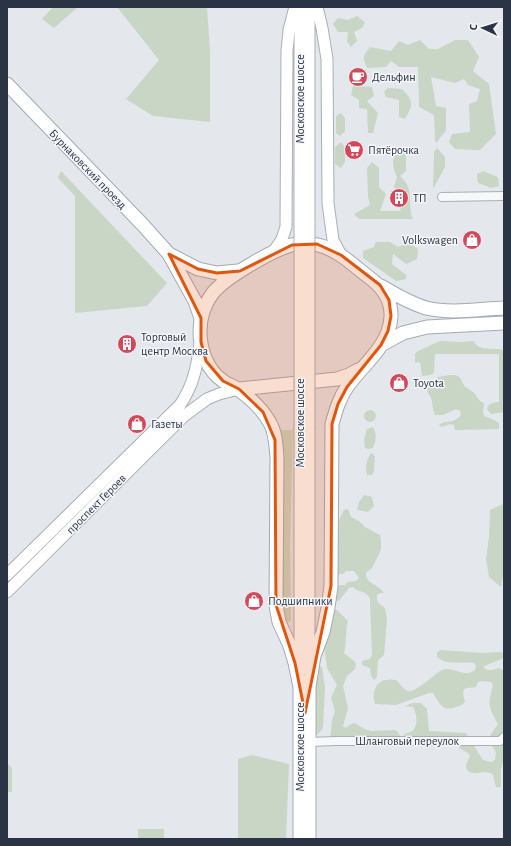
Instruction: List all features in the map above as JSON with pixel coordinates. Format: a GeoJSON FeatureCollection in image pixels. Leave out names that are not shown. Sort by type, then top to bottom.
{"type":"FeatureCollection","features":[{"type":"Feature","properties":{"kind":"main road"},"geometry":{"type":"LineString","coordinates":[[274,251],[282,240],[286,227],[286,51],[289,30],[295,7]]}},
{"type":"Feature","properties":{"kind":"main road","name":"Московское шоссе"},"geometry":{"type":"LineString","coordinates":[[300,7],[305,223]]}},
{"type":"Feature","properties":{"kind":"main road","name":"Московское шоссе"},"geometry":{"type":"LineString","coordinates":[[300,839],[304,687],[305,223],[309,7]]}},
{"type":"Feature","properties":{"kind":"main road"},"geometry":{"type":"LineString","coordinates":[[317,7],[327,59],[328,203],[333,240],[340,255]]}},
{"type":"Feature","properties":{"kind":"main road","name":"Бурнаковский проезд"},"geometry":{"type":"LineString","coordinates":[[7,84],[169,254]]}},
{"type":"Feature","properties":{"kind":"main road"},"geometry":{"type":"LineString","coordinates":[[304,687],[290,646],[279,622],[276,605],[277,458],[271,424],[263,412],[238,389],[223,381],[214,373],[206,361],[201,342],[201,318],[205,304],[211,294],[219,286],[240,271],[274,251],[304,243],[317,244],[329,248],[380,286],[403,299],[428,308],[452,310],[504,308]]}},
{"type":"Feature","properties":{"kind":"main road"},"geometry":{"type":"LineString","coordinates":[[169,254],[198,269],[217,273],[240,271]]}},
{"type":"Feature","properties":{"kind":"main road"},"geometry":{"type":"LineString","coordinates":[[169,254],[195,301],[201,318]]}},
{"type":"Feature","properties":{"kind":"main road"},"geometry":{"type":"LineString","coordinates":[[304,687],[324,626],[330,586],[332,424],[338,404],[347,388],[381,345],[388,331],[391,316],[389,300],[380,286]]}},
{"type":"Feature","properties":{"kind":"main road"},"geometry":{"type":"LineString","coordinates":[[381,345],[403,333],[427,327],[504,323]]}},
{"type":"Feature","properties":{"kind":"main road","name":"проспект Героев"},"geometry":{"type":"LineString","coordinates":[[7,576],[180,406],[189,392],[198,364],[201,342]]}},
{"type":"Feature","properties":{"kind":"main road"},"geometry":{"type":"LineString","coordinates":[[238,389],[337,379],[362,368]]}},
{"type":"Feature","properties":{"kind":"main road","name":"проспект Героев"},"geometry":{"type":"LineString","coordinates":[[7,592],[184,416],[207,399],[238,389]]}},
{"type":"Feature","properties":{"kind":"main road","name":"Московское шоссе"},"geometry":{"type":"LineString","coordinates":[[304,687],[309,742],[309,839]]}},
{"type":"Feature","properties":{"kind":"street"},"geometry":{"type":"LineString","coordinates":[[442,197],[504,196]]}},
{"type":"Feature","properties":{"kind":"street","name":"Шланговый переулок"},"geometry":{"type":"LineString","coordinates":[[309,742],[500,741],[504,737]]}},
{"type":"Feature","properties":{"kind":"highlighted area"},"geometry":{"type":"Polygon","coordinates":[[[317,244],[341,255],[380,285],[389,300],[391,316],[388,331],[381,345],[347,387],[338,404],[332,424],[331,586],[305,713],[295,663],[276,605],[275,440],[263,412],[239,389],[223,381],[206,361],[201,342],[201,318],[169,254],[198,269],[217,273],[240,271],[292,245],[317,244]]]}},
{"type":"Feature","properties":{"kind":"green space"},"geometry":{"type":"Polygon","coordinates":[[[53,7],[78,7],[54,28],[42,19],[53,7]]]}},
{"type":"Feature","properties":{"kind":"green space"},"geometry":{"type":"Polygon","coordinates":[[[117,7],[207,7],[210,51],[210,122],[153,116],[126,99],[159,60],[117,7]]]}},
{"type":"Feature","properties":{"kind":"green space"},"geometry":{"type":"Polygon","coordinates":[[[357,16],[365,22],[362,28],[354,32],[357,41],[351,47],[347,42],[348,32],[338,32],[333,24],[338,18],[348,20],[357,16]]]}},
{"type":"Feature","properties":{"kind":"green space"},"geometry":{"type":"Polygon","coordinates":[[[420,40],[429,49],[438,49],[455,40],[468,40],[479,57],[473,71],[489,84],[496,134],[480,150],[455,149],[449,142],[452,134],[470,132],[469,104],[477,101],[480,89],[468,85],[464,79],[455,83],[431,77],[436,106],[446,108],[446,130],[437,142],[435,142],[434,115],[419,107],[418,67],[399,67],[391,61],[386,67],[367,68],[364,62],[366,52],[370,47],[391,51],[399,41],[408,45],[420,40]]]}},
{"type":"Feature","properties":{"kind":"green space"},"geometry":{"type":"Polygon","coordinates":[[[353,86],[372,87],[374,96],[367,101],[378,113],[373,133],[368,133],[367,109],[359,108],[359,100],[351,95],[353,86]]]}},
{"type":"Feature","properties":{"kind":"green space"},"geometry":{"type":"Polygon","coordinates":[[[388,88],[402,89],[409,97],[411,107],[405,119],[399,117],[399,100],[386,97],[384,92],[388,88]]]}},
{"type":"Feature","properties":{"kind":"green space"},"geometry":{"type":"Polygon","coordinates":[[[341,113],[345,118],[345,131],[340,136],[336,133],[336,116],[341,113]]]}},
{"type":"Feature","properties":{"kind":"green space"},"geometry":{"type":"Polygon","coordinates":[[[341,142],[345,148],[345,162],[341,168],[335,164],[335,147],[341,142]]]}},
{"type":"Feature","properties":{"kind":"green space"},"geometry":{"type":"Polygon","coordinates":[[[399,147],[406,149],[406,171],[400,176],[408,187],[413,219],[359,219],[354,214],[370,205],[368,196],[367,168],[372,162],[379,168],[379,187],[386,194],[380,211],[401,211],[394,187],[397,177],[393,165],[395,155],[399,147]]]}},
{"type":"Feature","properties":{"kind":"green space"},"geometry":{"type":"Polygon","coordinates":[[[437,148],[445,157],[445,167],[433,189],[434,152],[437,148]]]}},
{"type":"Feature","properties":{"kind":"green space"},"geometry":{"type":"Polygon","coordinates":[[[61,171],[167,283],[147,306],[75,313],[75,196],[58,178],[61,171]]]}},
{"type":"Feature","properties":{"kind":"green space"},"geometry":{"type":"Polygon","coordinates":[[[483,171],[498,177],[499,186],[491,188],[478,183],[477,174],[483,171]]]}},
{"type":"Feature","properties":{"kind":"green space"},"geometry":{"type":"Polygon","coordinates":[[[376,242],[390,242],[398,247],[409,243],[418,249],[417,259],[406,264],[393,254],[392,264],[406,275],[406,279],[396,281],[363,258],[363,251],[374,247],[376,242]]]}},
{"type":"Feature","properties":{"kind":"green space"},"geometry":{"type":"Polygon","coordinates":[[[440,341],[474,341],[479,347],[503,350],[504,412],[491,414],[487,409],[490,404],[499,402],[499,354],[435,354],[434,373],[422,376],[420,362],[415,363],[415,354],[418,351],[440,341]]]}},
{"type":"Feature","properties":{"kind":"green space"},"geometry":{"type":"Polygon","coordinates":[[[450,375],[459,377],[465,386],[484,403],[484,416],[499,423],[499,429],[455,430],[454,425],[450,424],[442,427],[439,425],[458,418],[461,415],[460,411],[456,409],[443,415],[435,415],[432,400],[427,388],[438,377],[450,375]]]}},
{"type":"Feature","properties":{"kind":"green space"},"geometry":{"type":"Polygon","coordinates":[[[368,410],[372,410],[376,416],[372,422],[368,422],[364,418],[364,414],[368,410]]]}},
{"type":"Feature","properties":{"kind":"green space"},"geometry":{"type":"Polygon","coordinates":[[[373,427],[376,435],[373,448],[365,448],[364,439],[367,429],[373,427]]]}},
{"type":"Feature","properties":{"kind":"green space"},"geometry":{"type":"Polygon","coordinates":[[[280,430],[293,430],[290,544],[291,620],[289,622],[284,621],[280,592],[280,430]]]}},
{"type":"Feature","properties":{"kind":"green space"},"geometry":{"type":"Polygon","coordinates":[[[371,453],[375,456],[374,471],[372,475],[367,475],[366,464],[371,453]]]}},
{"type":"Feature","properties":{"kind":"green space"},"geometry":{"type":"Polygon","coordinates":[[[364,495],[372,497],[374,506],[368,512],[357,510],[359,502],[364,495]]]}},
{"type":"Feature","properties":{"kind":"green space"},"geometry":{"type":"Polygon","coordinates":[[[503,504],[504,570],[501,587],[489,577],[486,559],[489,537],[490,510],[503,504]]]}},
{"type":"Feature","properties":{"kind":"green space"},"geometry":{"type":"Polygon","coordinates":[[[348,509],[351,517],[380,535],[381,539],[381,549],[378,556],[372,568],[366,573],[368,580],[384,593],[377,595],[377,600],[378,603],[385,608],[387,620],[384,655],[378,660],[377,677],[374,680],[371,676],[370,668],[362,665],[362,661],[370,659],[372,655],[369,596],[353,587],[349,588],[339,601],[334,600],[337,587],[340,585],[345,585],[348,582],[356,581],[359,578],[354,571],[346,571],[343,574],[339,574],[335,571],[338,522],[344,510],[348,509]]]}},
{"type":"Feature","properties":{"kind":"green space"},"geometry":{"type":"Polygon","coordinates":[[[334,610],[337,610],[348,621],[344,653],[355,662],[356,665],[355,669],[347,676],[343,686],[348,708],[343,726],[346,728],[355,723],[364,729],[371,731],[395,730],[401,738],[398,745],[363,747],[332,744],[330,740],[332,720],[335,711],[331,698],[337,685],[327,668],[324,645],[334,610]]]}},
{"type":"Feature","properties":{"kind":"green space"},"geometry":{"type":"Polygon","coordinates":[[[440,650],[503,653],[503,658],[483,667],[488,670],[499,668],[503,670],[504,759],[501,769],[501,787],[496,787],[493,775],[490,773],[473,773],[468,771],[466,765],[470,756],[468,753],[459,748],[458,744],[405,740],[403,736],[413,730],[416,723],[416,715],[413,707],[405,706],[413,703],[421,703],[427,709],[429,731],[466,733],[483,760],[491,762],[495,760],[496,752],[489,742],[491,734],[498,724],[490,706],[493,686],[491,682],[478,682],[476,687],[464,689],[463,694],[465,702],[460,706],[451,708],[444,708],[433,693],[429,693],[396,705],[375,704],[375,688],[378,684],[385,680],[396,680],[405,689],[411,691],[442,670],[450,669],[467,673],[475,670],[476,666],[474,663],[441,660],[437,657],[437,653],[440,650]]]}},
{"type":"Feature","properties":{"kind":"green space"},"geometry":{"type":"Polygon","coordinates":[[[317,665],[322,667],[325,688],[323,727],[316,735],[313,721],[317,665]]]}},
{"type":"Feature","properties":{"kind":"green space"},"geometry":{"type":"Polygon","coordinates":[[[252,755],[289,764],[286,839],[238,839],[238,759],[252,755]]]}},
{"type":"Feature","properties":{"kind":"green space"},"geometry":{"type":"Polygon","coordinates":[[[7,763],[12,768],[12,792],[7,792],[7,763]]]}},
{"type":"Feature","properties":{"kind":"green space"},"geometry":{"type":"Polygon","coordinates":[[[138,829],[164,829],[164,839],[138,839],[138,829]]]}},
{"type":"Feature","properties":{"kind":"place","name":"Дельфин"},"geometry":{"type":"Point","coordinates":[358,77]}},
{"type":"Feature","properties":{"kind":"place","name":"Пятёрочка"},"geometry":{"type":"Point","coordinates":[354,150]}},
{"type":"Feature","properties":{"kind":"place","name":"ТП"},"geometry":{"type":"Point","coordinates":[399,198]}},
{"type":"Feature","properties":{"kind":"place","name":"Volkswagen"},"geometry":{"type":"Point","coordinates":[472,240]}},
{"type":"Feature","properties":{"kind":"place","name":"Торговый центр Москва"},"geometry":{"type":"Point","coordinates":[127,344]}},
{"type":"Feature","properties":{"kind":"place","name":"Toyota"},"geometry":{"type":"Point","coordinates":[399,383]}},
{"type":"Feature","properties":{"kind":"place","name":"Газеты"},"geometry":{"type":"Point","coordinates":[137,424]}},
{"type":"Feature","properties":{"kind":"place","name":"Подшипники"},"geometry":{"type":"Point","coordinates":[254,601]}}]}
